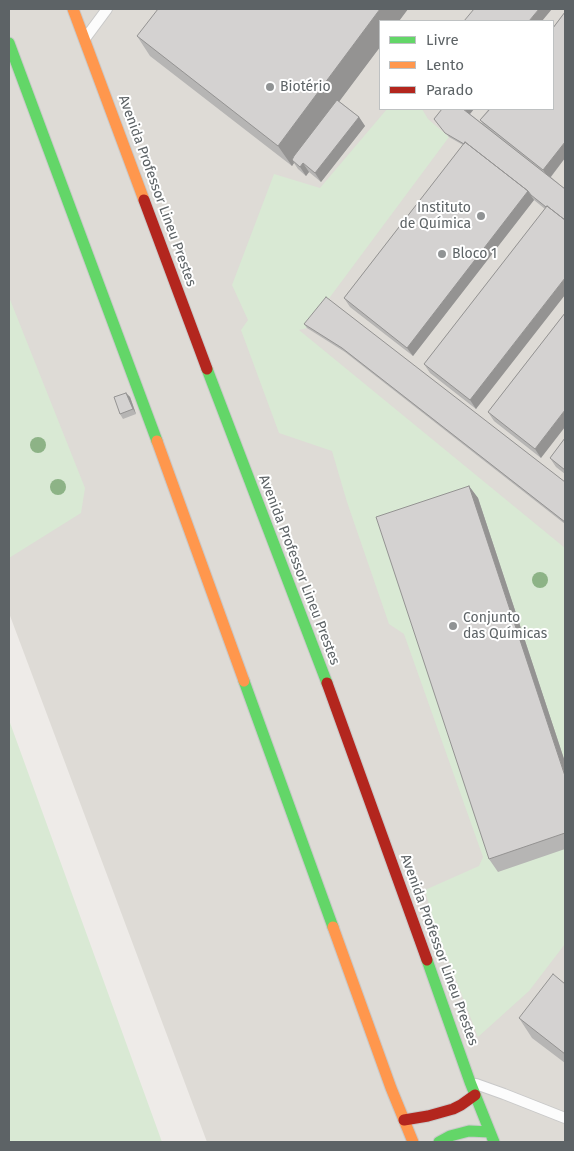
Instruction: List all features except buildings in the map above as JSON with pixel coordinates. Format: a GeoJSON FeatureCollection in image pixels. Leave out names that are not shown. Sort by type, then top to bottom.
{"type":"FeatureCollection","features":[{"type":"Feature","properties":{"kind":"main road","name":"Avenida Professor Lineu Prestes"},"geometry":{"type":"LineString","coordinates":[[73,9],[223,411],[308,631],[470,1082],[492,1137]]}},
{"type":"Feature","properties":{"kind":"main road"},"geometry":{"type":"LineString","coordinates":[[9,43],[178,498],[391,1088],[413,1142]]}},
{"type":"Feature","properties":{"kind":"main road"},"geometry":{"type":"LineString","coordinates":[[404,1120],[453,1109],[475,1094]]}},
{"type":"Feature","properties":{"kind":"main road"},"geometry":{"type":"LineString","coordinates":[[439,1142],[459,1132],[479,1131],[492,1137]]}},
{"type":"Feature","properties":{"kind":"lane"},"geometry":{"type":"LineString","coordinates":[[85,39],[107,9]]}},
{"type":"Feature","properties":{"kind":"lane"},"geometry":{"type":"LineString","coordinates":[[470,1082],[565,1118]]}},
{"type":"Feature","properties":{"kind":"shaded area"},"geometry":{"type":"Polygon","coordinates":[[[9,9],[565,9],[565,1142],[207,1142],[9,613],[9,9]]]}},
{"type":"Feature","properties":{"kind":"green space"},"geometry":{"type":"Polygon","coordinates":[[[386,110],[423,110],[428,119],[449,137],[307,328],[299,330],[565,548],[565,944],[529,991],[478,1037],[434,923],[425,890],[479,866],[483,857],[404,634],[389,624],[347,502],[332,451],[279,433],[241,330],[248,320],[232,285],[274,174],[320,188],[386,110]]]}},
{"type":"Feature","properties":{"kind":"green space"},"geometry":{"type":"Polygon","coordinates":[[[9,297],[85,488],[81,513],[9,558],[9,297]]]}},
{"type":"Feature","properties":{"kind":"green space"},"geometry":{"type":"Polygon","coordinates":[[[9,720],[162,1142],[9,1142],[9,720]]]}},
{"type":"Feature","properties":{"kind":"traffic: fast"},"geometry":{"type":"LineString","coordinates":[[9,43],[157,441]]}},
{"type":"Feature","properties":{"kind":"traffic: fast"},"geometry":{"type":"LineString","coordinates":[[207,369],[327,683]]}},
{"type":"Feature","properties":{"kind":"traffic: fast"},"geometry":{"type":"LineString","coordinates":[[244,681],[333,927]]}},
{"type":"Feature","properties":{"kind":"traffic: fast"},"geometry":{"type":"LineString","coordinates":[[427,960],[470,1082],[494,1142]]}},
{"type":"Feature","properties":{"kind":"traffic: fast"},"geometry":{"type":"LineString","coordinates":[[439,1142],[450,1136],[469,1131],[490,1132]]}},
{"type":"Feature","properties":{"kind":"traffic: slow"},"geometry":{"type":"LineString","coordinates":[[73,9],[144,200]]}},
{"type":"Feature","properties":{"kind":"traffic: slow"},"geometry":{"type":"LineString","coordinates":[[157,441],[244,681]]}},
{"type":"Feature","properties":{"kind":"traffic: slow"},"geometry":{"type":"LineString","coordinates":[[333,927],[391,1088],[413,1142]]}},
{"type":"Feature","properties":{"kind":"traffic: jam"},"geometry":{"type":"LineString","coordinates":[[144,200],[207,369]]}},
{"type":"Feature","properties":{"kind":"traffic: jam"},"geometry":{"type":"LineString","coordinates":[[327,683],[427,960]]}},
{"type":"Feature","properties":{"kind":"traffic: jam"},"geometry":{"type":"LineString","coordinates":[[404,1120],[453,1109],[475,1095]]}},
{"type":"Feature","properties":{"kind":"place","name":"Biotério"},"geometry":{"type":"Point","coordinates":[270,87]}},
{"type":"Feature","properties":{"kind":"place","name":"Instituto de Química"},"geometry":{"type":"Point","coordinates":[481,216]}},
{"type":"Feature","properties":{"kind":"place","name":"Bloco 1"},"geometry":{"type":"Point","coordinates":[442,254]}},
{"type":"Feature","properties":{"kind":"place","name":"Conjunto das Químicas"},"geometry":{"type":"Point","coordinates":[453,626]}}]}
